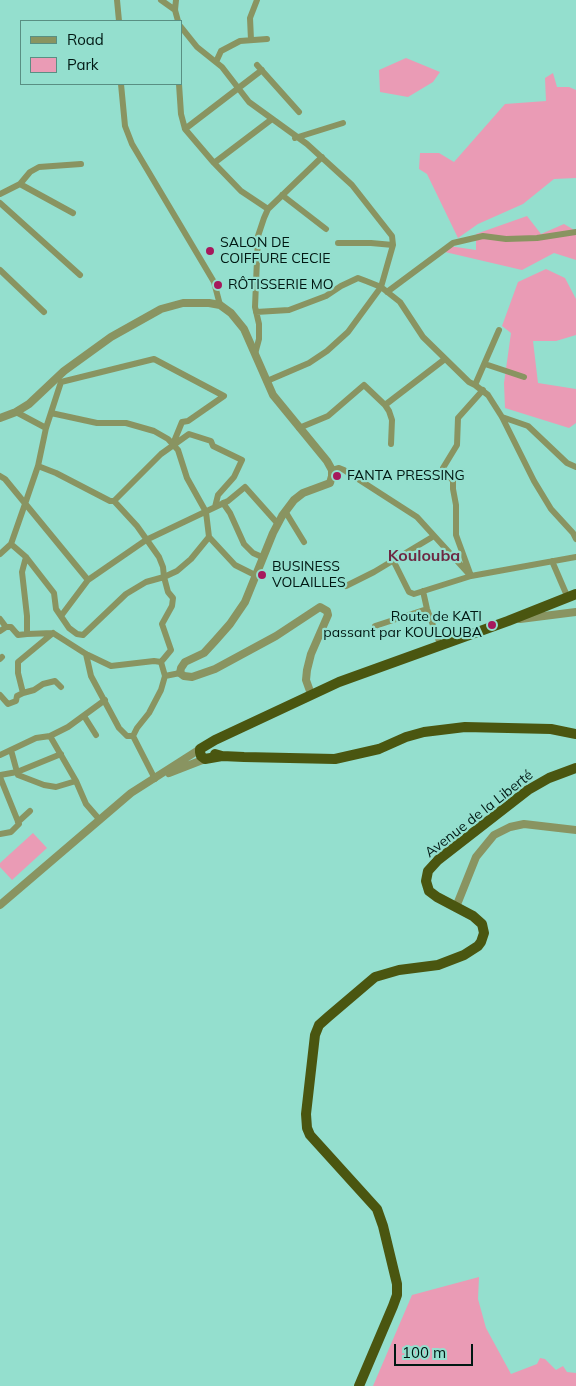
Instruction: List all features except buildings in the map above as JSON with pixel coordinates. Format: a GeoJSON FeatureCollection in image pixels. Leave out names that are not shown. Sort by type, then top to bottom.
{"type":"FeatureCollection","features":[{"type":"Feature","properties":{"kind":"highway"},"geometry":{"type":"LineString","coordinates":[[568,598],[440,644],[311,694],[215,740],[200,749],[200,754],[205,759],[222,756],[335,759],[360,755],[424,732],[464,727],[551,729],[576,734]]}},
{"type":"Feature","properties":{"kind":"highway"},"geometry":{"type":"LineString","coordinates":[[215,740],[211,747],[212,751],[222,756]]}},
{"type":"Feature","properties":{"kind":"highway","name":"Avenue de la Liberté"},"geometry":{"type":"LineString","coordinates":[[358,1386],[393,1306],[397,1295],[397,1284],[377,1209],[310,1135],[307,1128],[306,1114],[314,1035],[319,1025],[375,977],[399,970],[438,965],[464,955],[478,946],[484,933],[482,924],[473,916],[437,898],[429,891],[426,881],[432,866],[537,784],[576,768]]}},
{"type":"Feature","properties":{"kind":"street"},"geometry":{"type":"LineString","coordinates":[[117,0],[119,20]]}},
{"type":"Feature","properties":{"kind":"street"},"geometry":{"type":"LineString","coordinates":[[161,0],[175,10]]}},
{"type":"Feature","properties":{"kind":"street"},"geometry":{"type":"LineString","coordinates":[[176,0],[175,10],[178,20]]}},
{"type":"Feature","properties":{"kind":"street"},"geometry":{"type":"LineString","coordinates":[[251,40],[250,18],[257,0]]}},
{"type":"Feature","properties":{"kind":"street"},"geometry":{"type":"LineString","coordinates":[[183,30],[197,47],[222,68],[237,90],[249,102],[322,157],[352,185],[392,236],[393,245],[381,287],[348,332],[327,351],[297,370],[267,381]]}},
{"type":"Feature","properties":{"kind":"street"},"geometry":{"type":"LineString","coordinates":[[216,62],[221,51],[240,41],[267,39]]}},
{"type":"Feature","properties":{"kind":"street"},"geometry":{"type":"LineString","coordinates":[[185,129],[237,90],[259,68],[299,112]]}},
{"type":"Feature","properties":{"kind":"street"},"geometry":{"type":"LineString","coordinates":[[121,85],[125,126],[132,144],[214,282],[220,305]]}},
{"type":"Feature","properties":{"kind":"street"},"geometry":{"type":"LineString","coordinates":[[179,85],[181,114],[185,129],[241,191],[268,209]]}},
{"type":"Feature","properties":{"kind":"street"},"geometry":{"type":"LineString","coordinates":[[214,163],[272,119]]}},
{"type":"Feature","properties":{"kind":"street"},"geometry":{"type":"LineString","coordinates":[[296,137],[343,123]]}},
{"type":"Feature","properties":{"kind":"street"},"geometry":{"type":"LineString","coordinates":[[255,354],[259,339],[256,312],[258,236],[268,209],[322,157]]}},
{"type":"Feature","properties":{"kind":"street"},"geometry":{"type":"LineString","coordinates":[[0,194],[20,184],[30,172],[39,168],[81,164]]}},
{"type":"Feature","properties":{"kind":"street"},"geometry":{"type":"LineString","coordinates":[[20,184],[73,213]]}},
{"type":"Feature","properties":{"kind":"street"},"geometry":{"type":"LineString","coordinates":[[282,195],[326,229]]}},
{"type":"Feature","properties":{"kind":"street"},"geometry":{"type":"LineString","coordinates":[[0,203],[80,275]]}},
{"type":"Feature","properties":{"kind":"street"},"geometry":{"type":"LineString","coordinates":[[387,292],[453,242],[483,236],[506,239],[537,238],[576,232]]}},
{"type":"Feature","properties":{"kind":"street"},"geometry":{"type":"LineString","coordinates":[[338,243],[393,245]]}},
{"type":"Feature","properties":{"kind":"street"},"geometry":{"type":"LineString","coordinates":[[0,270],[44,312]]}},
{"type":"Feature","properties":{"kind":"street"},"geometry":{"type":"LineString","coordinates":[[256,312],[289,310],[326,296],[358,278],[381,287],[400,302],[423,337],[469,382],[488,395],[502,417],[550,509],[573,533],[576,539]]}},
{"type":"Feature","properties":{"kind":"street"},"geometry":{"type":"LineString","coordinates":[[0,418],[16,412],[29,404],[64,371],[111,337],[161,309],[183,303],[220,305],[231,312],[244,329],[273,395],[327,461],[332,470],[332,476],[330,483],[302,493],[285,511],[254,574],[245,602],[230,624],[204,653],[185,662],[180,673]]}},
{"type":"Feature","properties":{"kind":"street"},"geometry":{"type":"LineString","coordinates":[[475,385],[499,330]]}},
{"type":"Feature","properties":{"kind":"street"},"geometry":{"type":"LineString","coordinates":[[0,554],[11,544],[38,466],[46,428],[61,382],[154,359],[224,396],[188,421],[182,422],[173,444]]}},
{"type":"Feature","properties":{"kind":"street"},"geometry":{"type":"LineString","coordinates":[[386,405],[445,359]]}},
{"type":"Feature","properties":{"kind":"street"},"geometry":{"type":"LineString","coordinates":[[484,364],[524,377]]}},
{"type":"Feature","properties":{"kind":"street"},"geometry":{"type":"LineString","coordinates":[[299,428],[328,416],[364,384],[386,405],[392,420],[391,444]]}},
{"type":"Feature","properties":{"kind":"street"},"geometry":{"type":"LineString","coordinates":[[471,576],[456,535],[456,505],[453,481],[443,468],[457,445],[458,418],[483,390]]}},
{"type":"Feature","properties":{"kind":"street"},"geometry":{"type":"LineString","coordinates":[[16,412],[46,428]]}},
{"type":"Feature","properties":{"kind":"street"},"geometry":{"type":"LineString","coordinates":[[51,413],[97,423],[126,423],[154,431],[173,444],[178,450],[186,478],[206,512],[209,537],[235,565],[254,574]]}},
{"type":"Feature","properties":{"kind":"street"},"geometry":{"type":"LineString","coordinates":[[502,417],[528,426],[567,463],[576,467]]}},
{"type":"Feature","properties":{"kind":"street"},"geometry":{"type":"LineString","coordinates":[[38,466],[56,473],[110,502],[114,501],[173,444],[189,434],[211,441],[213,446],[242,460],[234,477],[218,495],[214,507]]}},
{"type":"Feature","properties":{"kind":"street"},"geometry":{"type":"LineString","coordinates":[[332,470],[339,468],[344,470],[417,517],[471,576]]}},
{"type":"Feature","properties":{"kind":"street"},"geometry":{"type":"LineString","coordinates":[[0,476],[6,479],[88,580]]}},
{"type":"Feature","properties":{"kind":"street"},"geometry":{"type":"LineString","coordinates":[[61,616],[88,580],[146,540],[228,501],[245,487],[278,524]]}},
{"type":"Feature","properties":{"kind":"street"},"geometry":{"type":"LineString","coordinates":[[114,501],[137,526],[159,557],[168,592],[173,598],[172,606],[162,624],[171,650],[161,662]]}},
{"type":"Feature","properties":{"kind":"street"},"geometry":{"type":"LineString","coordinates":[[223,503],[230,512],[244,544],[253,553],[262,557]]}},
{"type":"Feature","properties":{"kind":"street"},"geometry":{"type":"LineString","coordinates":[[285,511],[304,542]]}},
{"type":"Feature","properties":{"kind":"street"},"geometry":{"type":"LineString","coordinates":[[346,586],[434,536]]}},
{"type":"Feature","properties":{"kind":"street"},"geometry":{"type":"LineString","coordinates":[[11,544],[26,557],[54,593],[56,609],[69,628],[77,634],[83,635],[126,594],[146,582],[164,577],[177,570],[191,559],[209,537]]}},
{"type":"Feature","properties":{"kind":"street"},"geometry":{"type":"LineString","coordinates":[[26,557],[22,572],[27,634]]}},
{"type":"Feature","properties":{"kind":"street"},"geometry":{"type":"LineString","coordinates":[[392,560],[409,592],[414,594],[471,576],[576,557]]}},
{"type":"Feature","properties":{"kind":"street"},"geometry":{"type":"LineString","coordinates":[[552,561],[568,598],[569,609],[576,611]]}},
{"type":"Feature","properties":{"kind":"street"},"geometry":{"type":"LineString","coordinates":[[423,590],[427,608],[440,644]]}},
{"type":"Feature","properties":{"kind":"street"},"geometry":{"type":"LineString","coordinates":[[165,676],[180,673],[184,676],[192,677],[215,669],[276,636],[320,607],[327,610],[328,615],[311,654],[307,670],[306,680],[311,694]]}},
{"type":"Feature","properties":{"kind":"street"},"geometry":{"type":"LineString","coordinates":[[375,626],[427,608]]}},
{"type":"Feature","properties":{"kind":"street"},"geometry":{"type":"LineString","coordinates":[[508,620],[576,611]]}},
{"type":"Feature","properties":{"kind":"street"},"geometry":{"type":"LineString","coordinates":[[0,619],[6,627]]}},
{"type":"Feature","properties":{"kind":"street"},"geometry":{"type":"LineString","coordinates":[[0,631],[6,627],[11,627],[20,636],[50,632],[86,654],[111,666],[154,661],[161,662]]}},
{"type":"Feature","properties":{"kind":"street"},"geometry":{"type":"LineString","coordinates":[[23,692],[18,673],[18,662],[53,633]]}},
{"type":"Feature","properties":{"kind":"street"},"geometry":{"type":"LineString","coordinates":[[86,654],[91,676],[120,728],[127,736],[134,736]]}},
{"type":"Feature","properties":{"kind":"street"},"geometry":{"type":"LineString","coordinates":[[134,736],[161,690],[165,676],[161,662]]}},
{"type":"Feature","properties":{"kind":"street"},"geometry":{"type":"LineString","coordinates":[[0,695],[8,704],[16,700],[17,696],[23,692],[34,690],[42,684],[55,682],[61,686]]}},
{"type":"Feature","properties":{"kind":"street"},"geometry":{"type":"LineString","coordinates":[[0,755],[36,738],[50,736],[68,727],[105,700]]}},
{"type":"Feature","properties":{"kind":"street"},"geometry":{"type":"LineString","coordinates":[[84,716],[96,735]]}},
{"type":"Feature","properties":{"kind":"street"},"geometry":{"type":"LineString","coordinates":[[50,736],[76,781],[86,804],[99,819]]}},
{"type":"Feature","properties":{"kind":"street"},"geometry":{"type":"LineString","coordinates":[[134,736],[158,777]]}},
{"type":"Feature","properties":{"kind":"street"},"geometry":{"type":"LineString","coordinates":[[0,905],[131,793],[200,749]]}},
{"type":"Feature","properties":{"kind":"street"},"geometry":{"type":"LineString","coordinates":[[11,750],[18,776],[56,787],[76,781]]}},
{"type":"Feature","properties":{"kind":"street"},"geometry":{"type":"LineString","coordinates":[[18,822],[0,776],[17,772],[61,754]]}},
{"type":"Feature","properties":{"kind":"street"},"geometry":{"type":"LineString","coordinates":[[158,777],[205,759]]}},
{"type":"Feature","properties":{"kind":"street"},"geometry":{"type":"LineString","coordinates":[[0,834],[11,832],[18,825],[18,822],[30,811]]}},
{"type":"Feature","properties":{"kind":"street"},"geometry":{"type":"LineString","coordinates":[[456,907],[476,857],[494,835],[510,827],[524,824],[576,830]]}},
{"type":"Feature","properties":{"kind":"green space"},"geometry":{"type":"Polygon","coordinates":[[[406,58],[440,72],[433,82],[408,97],[380,92],[379,70],[406,58]]]}},
{"type":"Feature","properties":{"kind":"green space"},"geometry":{"type":"Polygon","coordinates":[[[553,73],[557,87],[569,87],[576,90],[576,178],[554,179],[523,204],[478,224],[458,238],[427,174],[419,169],[420,153],[439,153],[454,162],[505,104],[546,101],[545,78],[553,73]]]}},
{"type":"Feature","properties":{"kind":"green space"},"geometry":{"type":"Polygon","coordinates":[[[527,216],[541,234],[564,224],[576,231],[576,260],[554,253],[522,270],[445,252],[449,246],[476,250],[476,234],[527,216]]]}},
{"type":"Feature","properties":{"kind":"green space"},"geometry":{"type":"Polygon","coordinates":[[[546,269],[565,278],[576,299],[576,335],[556,341],[533,341],[538,383],[576,389],[576,423],[569,428],[505,408],[504,383],[511,333],[502,326],[518,282],[546,269]]]}},
{"type":"Feature","properties":{"kind":"green space"},"geometry":{"type":"Polygon","coordinates":[[[33,833],[47,848],[12,880],[0,867],[0,863],[33,833]]]}},
{"type":"Feature","properties":{"kind":"green space"},"geometry":{"type":"Polygon","coordinates":[[[479,1277],[478,1299],[486,1328],[511,1374],[537,1364],[540,1358],[545,1359],[556,1370],[563,1366],[567,1372],[576,1373],[576,1386],[373,1386],[412,1295],[479,1277]]]}},
{"type":"Feature","properties":{"kind":"place","name":"SALON DE COIFFURE CECIE"},"geometry":{"type":"Point","coordinates":[210,251]}},
{"type":"Feature","properties":{"kind":"place","name":"RÔTISSERIE MO"},"geometry":{"type":"Point","coordinates":[218,285]}},
{"type":"Feature","properties":{"kind":"place","name":"FANTA PRESSING"},"geometry":{"type":"Point","coordinates":[337,476]}},
{"type":"Feature","properties":{"kind":"place","name":"BUSINESS VOLAILLES"},"geometry":{"type":"Point","coordinates":[262,575]}},
{"type":"Feature","properties":{"kind":"place","name":"Route de KATI passant par KOULOUBA"},"geometry":{"type":"Point","coordinates":[492,625]}},
{"type":"Feature","properties":{"kind":"district","name":"Koulouba"},"geometry":{"type":"Point","coordinates":[424,556]}}]}
